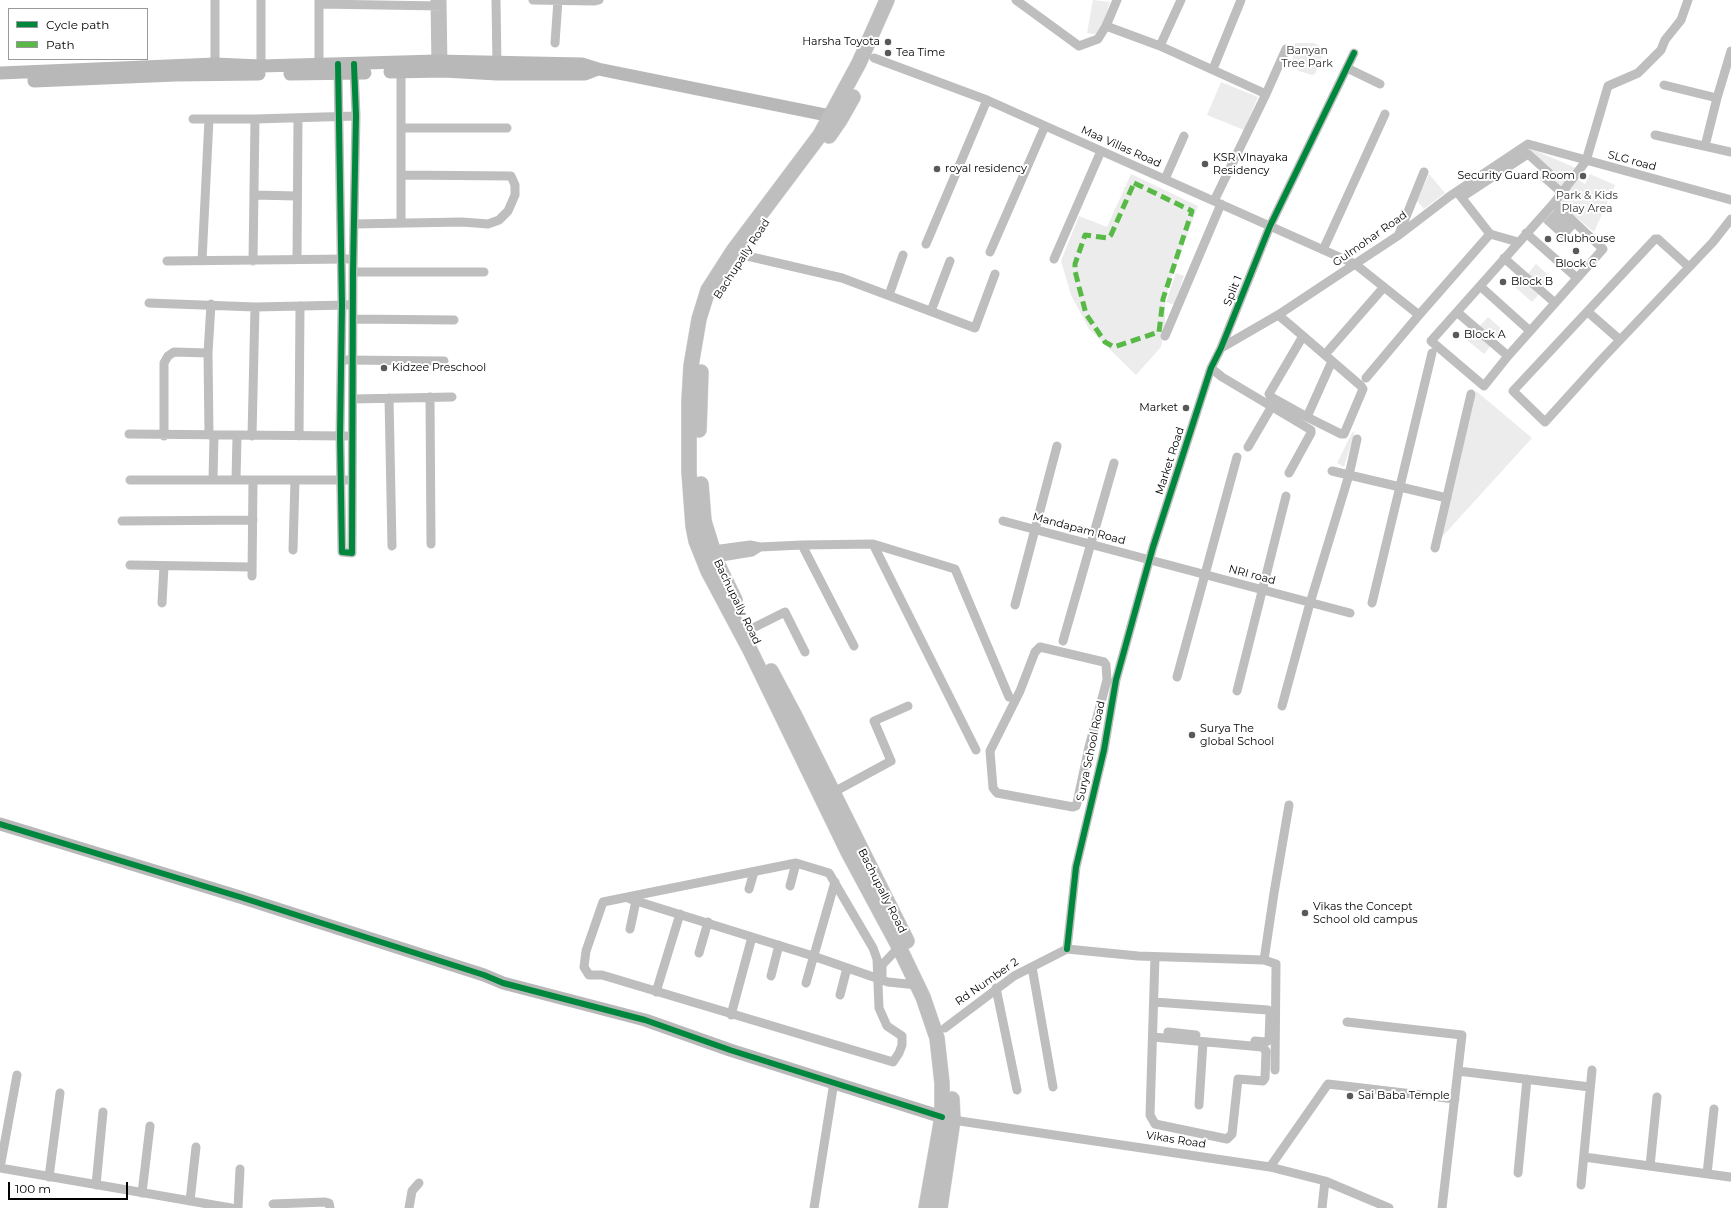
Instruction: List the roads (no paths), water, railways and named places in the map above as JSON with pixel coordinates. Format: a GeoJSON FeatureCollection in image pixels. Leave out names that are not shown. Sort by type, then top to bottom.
{"type":"FeatureCollection","features":[{"type":"Feature","properties":{"kind":"main road","name":"Bachupally Road"},"geometry":{"type":"LineString","coordinates":[[887,0],[866,50],[820,135],[733,251],[708,290],[699,319],[691,366],[689,401],[690,472],[693,526],[696,541],[708,571],[750,650],[848,852],[881,902],[922,973],[945,1028],[950,1060],[948,1118]]}},
{"type":"Feature","properties":{"kind":"main road","name":"Bachupally Road"},"geometry":{"type":"LineString","coordinates":[[897,0],[874,58],[840,120],[716,294],[707,325],[701,361],[698,440],[701,498],[704,521],[714,554],[749,630],[795,716],[832,793],[917,985],[937,1038],[948,1118]]}},
{"type":"Feature","properties":{"kind":"main road"},"geometry":{"type":"LineString","coordinates":[[926,1208],[948,1118]]}},
{"type":"Feature","properties":{"kind":"main road"},"geometry":{"type":"LineString","coordinates":[[940,1208],[948,1118]]}},
{"type":"Feature","properties":{"kind":"street"},"geometry":{"type":"LineString","coordinates":[[215,0],[215,69]]}},
{"type":"Feature","properties":{"kind":"street"},"geometry":{"type":"LineString","coordinates":[[261,0],[261,70]]}},
{"type":"Feature","properties":{"kind":"street"},"geometry":{"type":"LineString","coordinates":[[496,0],[497,68]]}},
{"type":"Feature","properties":{"kind":"street"},"geometry":{"type":"LineString","coordinates":[[533,0],[599,0]]}},
{"type":"Feature","properties":{"kind":"street"},"geometry":{"type":"LineString","coordinates":[[554,43],[558,0]]}},
{"type":"Feature","properties":{"kind":"street"},"geometry":{"type":"LineString","coordinates":[[1016,0],[1079,46],[1098,39],[1106,26],[1117,0]]}},
{"type":"Feature","properties":{"kind":"street"},"geometry":{"type":"LineString","coordinates":[[1160,46],[1181,0]]}},
{"type":"Feature","properties":{"kind":"street"},"geometry":{"type":"LineString","coordinates":[[1213,69],[1241,0]]}},
{"type":"Feature","properties":{"kind":"street"},"geometry":{"type":"LineString","coordinates":[[1554,203],[1603,249],[1508,356],[1484,386],[1431,341],[1562,193],[1586,161],[1608,86],[1638,73],[1661,50],[1665,40],[1681,20],[1688,0]]}},
{"type":"Feature","properties":{"kind":"street"},"geometry":{"type":"LineString","coordinates":[[319,68],[319,2],[439,3],[439,66]]}},
{"type":"Feature","properties":{"kind":"street"},"geometry":{"type":"LineString","coordinates":[[1106,26],[1160,46],[1266,94]]}},
{"type":"Feature","properties":{"kind":"street"},"geometry":{"type":"LineString","coordinates":[[1165,336],[1217,203],[1286,49]]}},
{"type":"Feature","properties":{"kind":"street"},"geometry":{"type":"LineString","coordinates":[[1705,146],[1730,50],[1731,51]]}},
{"type":"Feature","properties":{"kind":"street","name":"Split 1"},"geometry":{"type":"LineString","coordinates":[[1211,368],[1221,348],[1271,223],[1354,53]]}},
{"type":"Feature","properties":{"kind":"street","name":"Maa Villas Road"},"geometry":{"type":"LineString","coordinates":[[874,58],[987,100],[1217,203],[1271,223],[1323,250],[1355,264],[1419,315]]}},
{"type":"Feature","properties":{"kind":"street"},"geometry":{"type":"LineString","coordinates":[[0,73],[319,68],[401,71],[439,66]]}},
{"type":"Feature","properties":{"kind":"street"},"geometry":{"type":"LineString","coordinates":[[354,69],[439,66],[585,74],[598,70],[831,116]]}},
{"type":"Feature","properties":{"kind":"street"},"geometry":{"type":"LineString","coordinates":[[338,68],[342,259],[340,436],[342,552],[352,553],[353,258],[356,116],[354,69]]}},
{"type":"Feature","properties":{"kind":"street"},"geometry":{"type":"LineString","coordinates":[[1347,68],[1380,84]]}},
{"type":"Feature","properties":{"kind":"street"},"geometry":{"type":"LineString","coordinates":[[0,82],[215,69]]}},
{"type":"Feature","properties":{"kind":"street"},"geometry":{"type":"LineString","coordinates":[[401,71],[401,223]]}},
{"type":"Feature","properties":{"kind":"street"},"geometry":{"type":"LineString","coordinates":[[1664,85],[1717,98]]}},
{"type":"Feature","properties":{"kind":"street"},"geometry":{"type":"LineString","coordinates":[[926,244],[987,100]]}},
{"type":"Feature","properties":{"kind":"street"},"geometry":{"type":"LineString","coordinates":[[1323,250],[1385,114]]}},
{"type":"Feature","properties":{"kind":"street"},"geometry":{"type":"LineString","coordinates":[[193,119],[356,116]]}},
{"type":"Feature","properties":{"kind":"street"},"geometry":{"type":"LineString","coordinates":[[297,259],[298,118]]}},
{"type":"Feature","properties":{"kind":"street"},"geometry":{"type":"LineString","coordinates":[[202,261],[208,119]]}},
{"type":"Feature","properties":{"kind":"street"},"geometry":{"type":"LineString","coordinates":[[254,261],[255,119]]}},
{"type":"Feature","properties":{"kind":"street"},"geometry":{"type":"LineString","coordinates":[[990,252],[1045,126]]}},
{"type":"Feature","properties":{"kind":"street"},"geometry":{"type":"LineString","coordinates":[[401,128],[507,128]]}},
{"type":"Feature","properties":{"kind":"street"},"geometry":{"type":"LineString","coordinates":[[1655,135],[1731,152]]}},
{"type":"Feature","properties":{"kind":"street"},"geometry":{"type":"LineString","coordinates":[[1165,179],[1184,136]]}},
{"type":"Feature","properties":{"kind":"street","name":"SLG road"},"geometry":{"type":"LineString","coordinates":[[1528,144],[1731,200]]}},
{"type":"Feature","properties":{"kind":"street","name":"Gulmohar Road"},"geometry":{"type":"LineString","coordinates":[[1221,348],[1278,315],[1399,235],[1460,194],[1528,144]]}},
{"type":"Feature","properties":{"kind":"street"},"geometry":{"type":"LineString","coordinates":[[1054,259],[1101,151]]}},
{"type":"Feature","properties":{"kind":"street"},"geometry":{"type":"LineString","coordinates":[[1518,242],[1490,234],[1460,194],[1528,154],[1549,173],[1544,178],[1562,193]]}},
{"type":"Feature","properties":{"kind":"street"},"geometry":{"type":"LineString","coordinates":[[1399,235],[1424,172]]}},
{"type":"Feature","properties":{"kind":"street"},"geometry":{"type":"LineString","coordinates":[[354,224],[462,222],[488,224],[499,220],[508,212],[515,195],[515,185],[511,176],[401,175]]}},
{"type":"Feature","properties":{"kind":"street"},"geometry":{"type":"LineString","coordinates":[[254,195],[297,196]]}},
{"type":"Feature","properties":{"kind":"street"},"geometry":{"type":"LineString","coordinates":[[1689,267],[1658,239],[1655,239],[1513,391],[1545,422],[1713,242],[1731,219]]}},
{"type":"Feature","properties":{"kind":"street"},"geometry":{"type":"LineString","coordinates":[[1526,233],[1577,278]]}},
{"type":"Feature","properties":{"kind":"street"},"geometry":{"type":"LineString","coordinates":[[1366,378],[1490,234]]}},
{"type":"Feature","properties":{"kind":"street"},"geometry":{"type":"LineString","coordinates":[[743,255],[842,278],[975,328],[995,274]]}},
{"type":"Feature","properties":{"kind":"street"},"geometry":{"type":"LineString","coordinates":[[888,295],[903,255]]}},
{"type":"Feature","properties":{"kind":"street"},"geometry":{"type":"LineString","coordinates":[[168,261],[254,261],[353,258]]}},
{"type":"Feature","properties":{"kind":"street"},"geometry":{"type":"LineString","coordinates":[[1504,258],[1555,303]]}},
{"type":"Feature","properties":{"kind":"street"},"geometry":{"type":"LineString","coordinates":[[931,311],[950,261]]}},
{"type":"Feature","properties":{"kind":"street"},"geometry":{"type":"LineString","coordinates":[[353,272],[484,272]]}},
{"type":"Feature","properties":{"kind":"street"},"geometry":{"type":"LineString","coordinates":[[1480,286],[1530,331]]}},
{"type":"Feature","properties":{"kind":"street"},"geometry":{"type":"LineString","coordinates":[[1329,350],[1384,287]]}},
{"type":"Feature","properties":{"kind":"street"},"geometry":{"type":"LineString","coordinates":[[149,303],[211,304],[255,307],[353,305]]}},
{"type":"Feature","properties":{"kind":"street"},"geometry":{"type":"LineString","coordinates":[[211,304],[208,353],[213,480]]}},
{"type":"Feature","properties":{"kind":"street"},"geometry":{"type":"LineString","coordinates":[[300,306],[300,436]]}},
{"type":"Feature","properties":{"kind":"street"},"geometry":{"type":"LineString","coordinates":[[252,436],[255,307]]}},
{"type":"Feature","properties":{"kind":"street"},"geometry":{"type":"LineString","coordinates":[[1457,312],[1508,356]]}},
{"type":"Feature","properties":{"kind":"street"},"geometry":{"type":"LineString","coordinates":[[1588,312],[1620,340]]}},
{"type":"Feature","properties":{"kind":"street"},"geometry":{"type":"LineString","coordinates":[[1278,315],[1303,336],[1361,386],[1363,389],[1344,434],[1341,434],[1307,417],[1271,397],[1269,394],[1303,336]]}},
{"type":"Feature","properties":{"kind":"street"},"geometry":{"type":"LineString","coordinates":[[353,319],[454,320]]}},
{"type":"Feature","properties":{"kind":"street"},"geometry":{"type":"LineString","coordinates":[[164,436],[164,363],[168,356],[174,352],[208,353]]}},
{"type":"Feature","properties":{"kind":"street"},"geometry":{"type":"LineString","coordinates":[[1372,603],[1432,353]]}},
{"type":"Feature","properties":{"kind":"street"},"geometry":{"type":"LineString","coordinates":[[342,360],[444,360]]}},
{"type":"Feature","properties":{"kind":"street"},"geometry":{"type":"LineString","coordinates":[[1307,417],[1332,361]]}},
{"type":"Feature","properties":{"kind":"street"},"geometry":{"type":"LineString","coordinates":[[1211,368],[1222,377],[1311,430],[1311,433],[1289,473]]}},
{"type":"Feature","properties":{"kind":"street","name":"Market Road"},"geometry":{"type":"LineString","coordinates":[[1149,560],[1211,368]]}},
{"type":"Feature","properties":{"kind":"street"},"geometry":{"type":"LineString","coordinates":[[1435,548],[1471,394]]}},
{"type":"Feature","properties":{"kind":"street"},"geometry":{"type":"LineString","coordinates":[[353,399],[452,396]]}},
{"type":"Feature","properties":{"kind":"street"},"geometry":{"type":"LineString","coordinates":[[430,397],[431,544]]}},
{"type":"Feature","properties":{"kind":"street"},"geometry":{"type":"LineString","coordinates":[[389,398],[392,546]]}},
{"type":"Feature","properties":{"kind":"street"},"geometry":{"type":"LineString","coordinates":[[1248,447],[1272,406]]}},
{"type":"Feature","properties":{"kind":"street"},"geometry":{"type":"LineString","coordinates":[[129,434],[164,436],[353,436]]}},
{"type":"Feature","properties":{"kind":"street"},"geometry":{"type":"LineString","coordinates":[[236,480],[237,436]]}},
{"type":"Feature","properties":{"kind":"street"},"geometry":{"type":"LineString","coordinates":[[1282,706],[1310,603],[1349,475],[1357,439]]}},
{"type":"Feature","properties":{"kind":"street"},"geometry":{"type":"LineString","coordinates":[[1015,605],[1057,446]]}},
{"type":"Feature","properties":{"kind":"street"},"geometry":{"type":"LineString","coordinates":[[1177,677],[1236,457]]}},
{"type":"Feature","properties":{"kind":"street"},"geometry":{"type":"LineString","coordinates":[[1063,641],[1114,463]]}},
{"type":"Feature","properties":{"kind":"street"},"geometry":{"type":"LineString","coordinates":[[1332,471],[1447,498]]}},
{"type":"Feature","properties":{"kind":"street"},"geometry":{"type":"LineString","coordinates":[[130,480],[352,481]]}},
{"type":"Feature","properties":{"kind":"street"},"geometry":{"type":"LineString","coordinates":[[130,565],[252,572],[253,480]]}},
{"type":"Feature","properties":{"kind":"street"},"geometry":{"type":"LineString","coordinates":[[293,550],[295,480]]}},
{"type":"Feature","properties":{"kind":"street"},"geometry":{"type":"LineString","coordinates":[[1236,691],[1286,496]]}},
{"type":"Feature","properties":{"kind":"street"},"geometry":{"type":"LineString","coordinates":[[122,521],[253,520]]}},
{"type":"Feature","properties":{"kind":"street","name":"Mandapam Road"},"geometry":{"type":"LineString","coordinates":[[1003,521],[1149,560]]}},
{"type":"Feature","properties":{"kind":"street"},"geometry":{"type":"LineString","coordinates":[[802,544],[854,646]]}},
{"type":"Feature","properties":{"kind":"street"},"geometry":{"type":"LineString","coordinates":[[714,554],[750,545],[760,547],[802,544],[874,544],[955,570],[1009,696]]}},
{"type":"Feature","properties":{"kind":"street"},"geometry":{"type":"LineString","coordinates":[[874,544],[976,750]]}},
{"type":"Feature","properties":{"kind":"street","name":"NRI road"},"geometry":{"type":"LineString","coordinates":[[1149,560],[1350,613]]}},
{"type":"Feature","properties":{"kind":"street","name":"Surya School Road"},"geometry":{"type":"LineString","coordinates":[[1067,949],[1074,880],[1104,750],[1111,680],[1149,560]]}},
{"type":"Feature","properties":{"kind":"street"},"geometry":{"type":"LineString","coordinates":[[162,603],[164,566]]}},
{"type":"Feature","properties":{"kind":"street"},"geometry":{"type":"LineString","coordinates":[[749,630],[785,612],[805,652]]}},
{"type":"Feature","properties":{"kind":"street"},"geometry":{"type":"LineString","coordinates":[[1040,647],[1104,662],[1111,680],[1089,747],[1076,806],[1073,807],[997,793],[993,788],[990,751],[1020,691],[1036,652],[1040,647]]}},
{"type":"Feature","properties":{"kind":"street"},"geometry":{"type":"LineString","coordinates":[[832,793],[891,761],[874,721],[908,706]]}},
{"type":"Feature","properties":{"kind":"street"},"geometry":{"type":"LineString","coordinates":[[1089,747],[1104,750]]}},
{"type":"Feature","properties":{"kind":"street"},"geometry":{"type":"LineString","coordinates":[[1079,794],[1092,797]]}},
{"type":"Feature","properties":{"kind":"street"},"geometry":{"type":"LineString","coordinates":[[1264,960],[1289,805]]}},
{"type":"Feature","properties":{"kind":"street"},"geometry":{"type":"LineString","coordinates":[[0,824],[240,896],[484,975],[503,983],[645,1020],[730,1050],[948,1118]]}},
{"type":"Feature","properties":{"kind":"street"},"geometry":{"type":"LineString","coordinates":[[790,886],[796,864]]}},
{"type":"Feature","properties":{"kind":"street"},"geometry":{"type":"LineString","coordinates":[[880,980],[877,959],[873,948],[829,873],[796,864],[633,899],[603,902],[586,951],[584,967],[589,975],[602,975],[893,1062],[902,1045],[902,1036],[887,1026],[878,1008],[882,965],[899,947]]}},
{"type":"Feature","properties":{"kind":"street"},"geometry":{"type":"LineString","coordinates":[[749,889],[754,872]]}},
{"type":"Feature","properties":{"kind":"street"},"geometry":{"type":"LineString","coordinates":[[806,983],[835,882]]}},
{"type":"Feature","properties":{"kind":"street"},"geometry":{"type":"LineString","coordinates":[[633,899],[813,956],[880,980],[917,985]]}},
{"type":"Feature","properties":{"kind":"street"},"geometry":{"type":"LineString","coordinates":[[630,929],[633,899]]}},
{"type":"Feature","properties":{"kind":"street"},"geometry":{"type":"LineString","coordinates":[[656,992],[680,914]]}},
{"type":"Feature","properties":{"kind":"street"},"geometry":{"type":"LineString","coordinates":[[699,953],[708,922]]}},
{"type":"Feature","properties":{"kind":"street"},"geometry":{"type":"LineString","coordinates":[[731,1014],[752,937]]}},
{"type":"Feature","properties":{"kind":"street"},"geometry":{"type":"LineString","coordinates":[[771,976],[779,945]]}},
{"type":"Feature","properties":{"kind":"street"},"geometry":{"type":"LineString","coordinates":[[1067,949],[1155,957],[1264,960],[1276,964],[1275,1070]]}},
{"type":"Feature","properties":{"kind":"street","name":"Rd Number 2"},"geometry":{"type":"LineString","coordinates":[[945,1028],[996,988],[1014,976],[1067,949]]}},
{"type":"Feature","properties":{"kind":"street"},"geometry":{"type":"LineString","coordinates":[[1153,1037],[1262,1047],[1266,1050],[1265,1078],[1263,1081],[1238,1079],[1232,1134],[1227,1139],[1155,1124],[1150,1115],[1155,957]]}},
{"type":"Feature","properties":{"kind":"street"},"geometry":{"type":"LineString","coordinates":[[1032,966],[1053,1087]]}},
{"type":"Feature","properties":{"kind":"street"},"geometry":{"type":"LineString","coordinates":[[840,995],[847,968]]}},
{"type":"Feature","properties":{"kind":"street"},"geometry":{"type":"LineString","coordinates":[[996,988],[1017,1090]]}},
{"type":"Feature","properties":{"kind":"street"},"geometry":{"type":"LineString","coordinates":[[1154,1002],[1268,1010],[1270,1013],[1269,1040],[1266,1042],[1168,1032]]}},
{"type":"Feature","properties":{"kind":"street"},"geometry":{"type":"LineString","coordinates":[[1347,1022],[1462,1035],[1442,1208]]}},
{"type":"Feature","properties":{"kind":"street"},"geometry":{"type":"LineString","coordinates":[[1199,1105],[1203,1042]]}},
{"type":"Feature","properties":{"kind":"street"},"geometry":{"type":"LineString","coordinates":[[1581,1185],[1592,1070]]}},
{"type":"Feature","properties":{"kind":"street"},"geometry":{"type":"LineString","coordinates":[[1458,1071],[1590,1087]]}},
{"type":"Feature","properties":{"kind":"street"},"geometry":{"type":"LineString","coordinates":[[17,1075],[0,1168],[231,1208]]}},
{"type":"Feature","properties":{"kind":"street"},"geometry":{"type":"LineString","coordinates":[[1518,1173],[1527,1079]]}},
{"type":"Feature","properties":{"kind":"street"},"geometry":{"type":"LineString","coordinates":[[814,1208],[834,1082]]}},
{"type":"Feature","properties":{"kind":"street"},"geometry":{"type":"LineString","coordinates":[[1270,1167],[1328,1084],[1455,1099]]}},
{"type":"Feature","properties":{"kind":"street"},"geometry":{"type":"LineString","coordinates":[[49,1177],[60,1093]]}},
{"type":"Feature","properties":{"kind":"street"},"geometry":{"type":"LineString","coordinates":[[1650,1166],[1657,1097]]}},
{"type":"Feature","properties":{"kind":"street"},"geometry":{"type":"LineString","coordinates":[[1706,1174],[1714,1108]]}},
{"type":"Feature","properties":{"kind":"street"},"geometry":{"type":"LineString","coordinates":[[96,1185],[103,1112]]}},
{"type":"Feature","properties":{"kind":"street","name":"Vikas Road"},"geometry":{"type":"LineString","coordinates":[[948,1118],[1270,1167],[1325,1181],[1386,1207]]}},
{"type":"Feature","properties":{"kind":"street"},"geometry":{"type":"LineString","coordinates":[[142,1193],[150,1126]]}},
{"type":"Feature","properties":{"kind":"street"},"geometry":{"type":"LineString","coordinates":[[190,1201],[196,1147]]}},
{"type":"Feature","properties":{"kind":"street"},"geometry":{"type":"LineString","coordinates":[[1584,1157],[1730,1177]]}},
{"type":"Feature","properties":{"kind":"street"},"geometry":{"type":"LineString","coordinates":[[238,1208],[240,1169]]}},
{"type":"Feature","properties":{"kind":"street"},"geometry":{"type":"LineString","coordinates":[[1322,1208],[1325,1181]]}},
{"type":"Feature","properties":{"kind":"street"},"geometry":{"type":"LineString","coordinates":[[409,1208],[412,1191],[419,1183]]}},
{"type":"Feature","properties":{"kind":"street"},"geometry":{"type":"LineString","coordinates":[[273,1204],[325,1202],[329,1203],[330,1208]]}},
{"type":"Feature","properties":{"kind":"place","name":"Harsha Toyota"},"geometry":{"type":"Point","coordinates":[888,42]}},
{"type":"Feature","properties":{"kind":"place","name":"Tea Time"},"geometry":{"type":"Point","coordinates":[888,53]}},
{"type":"Feature","properties":{"kind":"place","name":"KSR VInayaka Residency"},"geometry":{"type":"Point","coordinates":[1205,164]}},
{"type":"Feature","properties":{"kind":"place","name":"royal residency"},"geometry":{"type":"Point","coordinates":[937,169]}},
{"type":"Feature","properties":{"kind":"place","name":"Security Guard Room"},"geometry":{"type":"Point","coordinates":[1583,176]}},
{"type":"Feature","properties":{"kind":"place","name":"Clubhouse"},"geometry":{"type":"Point","coordinates":[1548,239]}},
{"type":"Feature","properties":{"kind":"place","name":"Block C"},"geometry":{"type":"Point","coordinates":[1576,251]}},
{"type":"Feature","properties":{"kind":"place","name":"Block B"},"geometry":{"type":"Point","coordinates":[1503,282]}},
{"type":"Feature","properties":{"kind":"place","name":"Block A"},"geometry":{"type":"Point","coordinates":[1456,335]}},
{"type":"Feature","properties":{"kind":"place","name":"Kidzee Preschool"},"geometry":{"type":"Point","coordinates":[384,368]}},
{"type":"Feature","properties":{"kind":"place","name":"Market"},"geometry":{"type":"Point","coordinates":[1186,408]}},
{"type":"Feature","properties":{"kind":"place","name":"Surya The global School"},"geometry":{"type":"Point","coordinates":[1192,735]}},
{"type":"Feature","properties":{"kind":"place","name":"Vikas the Concept School old campus"},"geometry":{"type":"Point","coordinates":[1305,913]}},
{"type":"Feature","properties":{"kind":"place","name":"Sai Baba Temple"},"geometry":{"type":"Point","coordinates":[1350,1096]}},
{"type":"Feature","properties":{"kind":"park label","name":"Banyan Tree Park"},"geometry":{"type":"Point","coordinates":[1307,57]}},
{"type":"Feature","properties":{"kind":"park label","name":"Park & Kids Play Area"},"geometry":{"type":"Point","coordinates":[1587,202]}}]}
